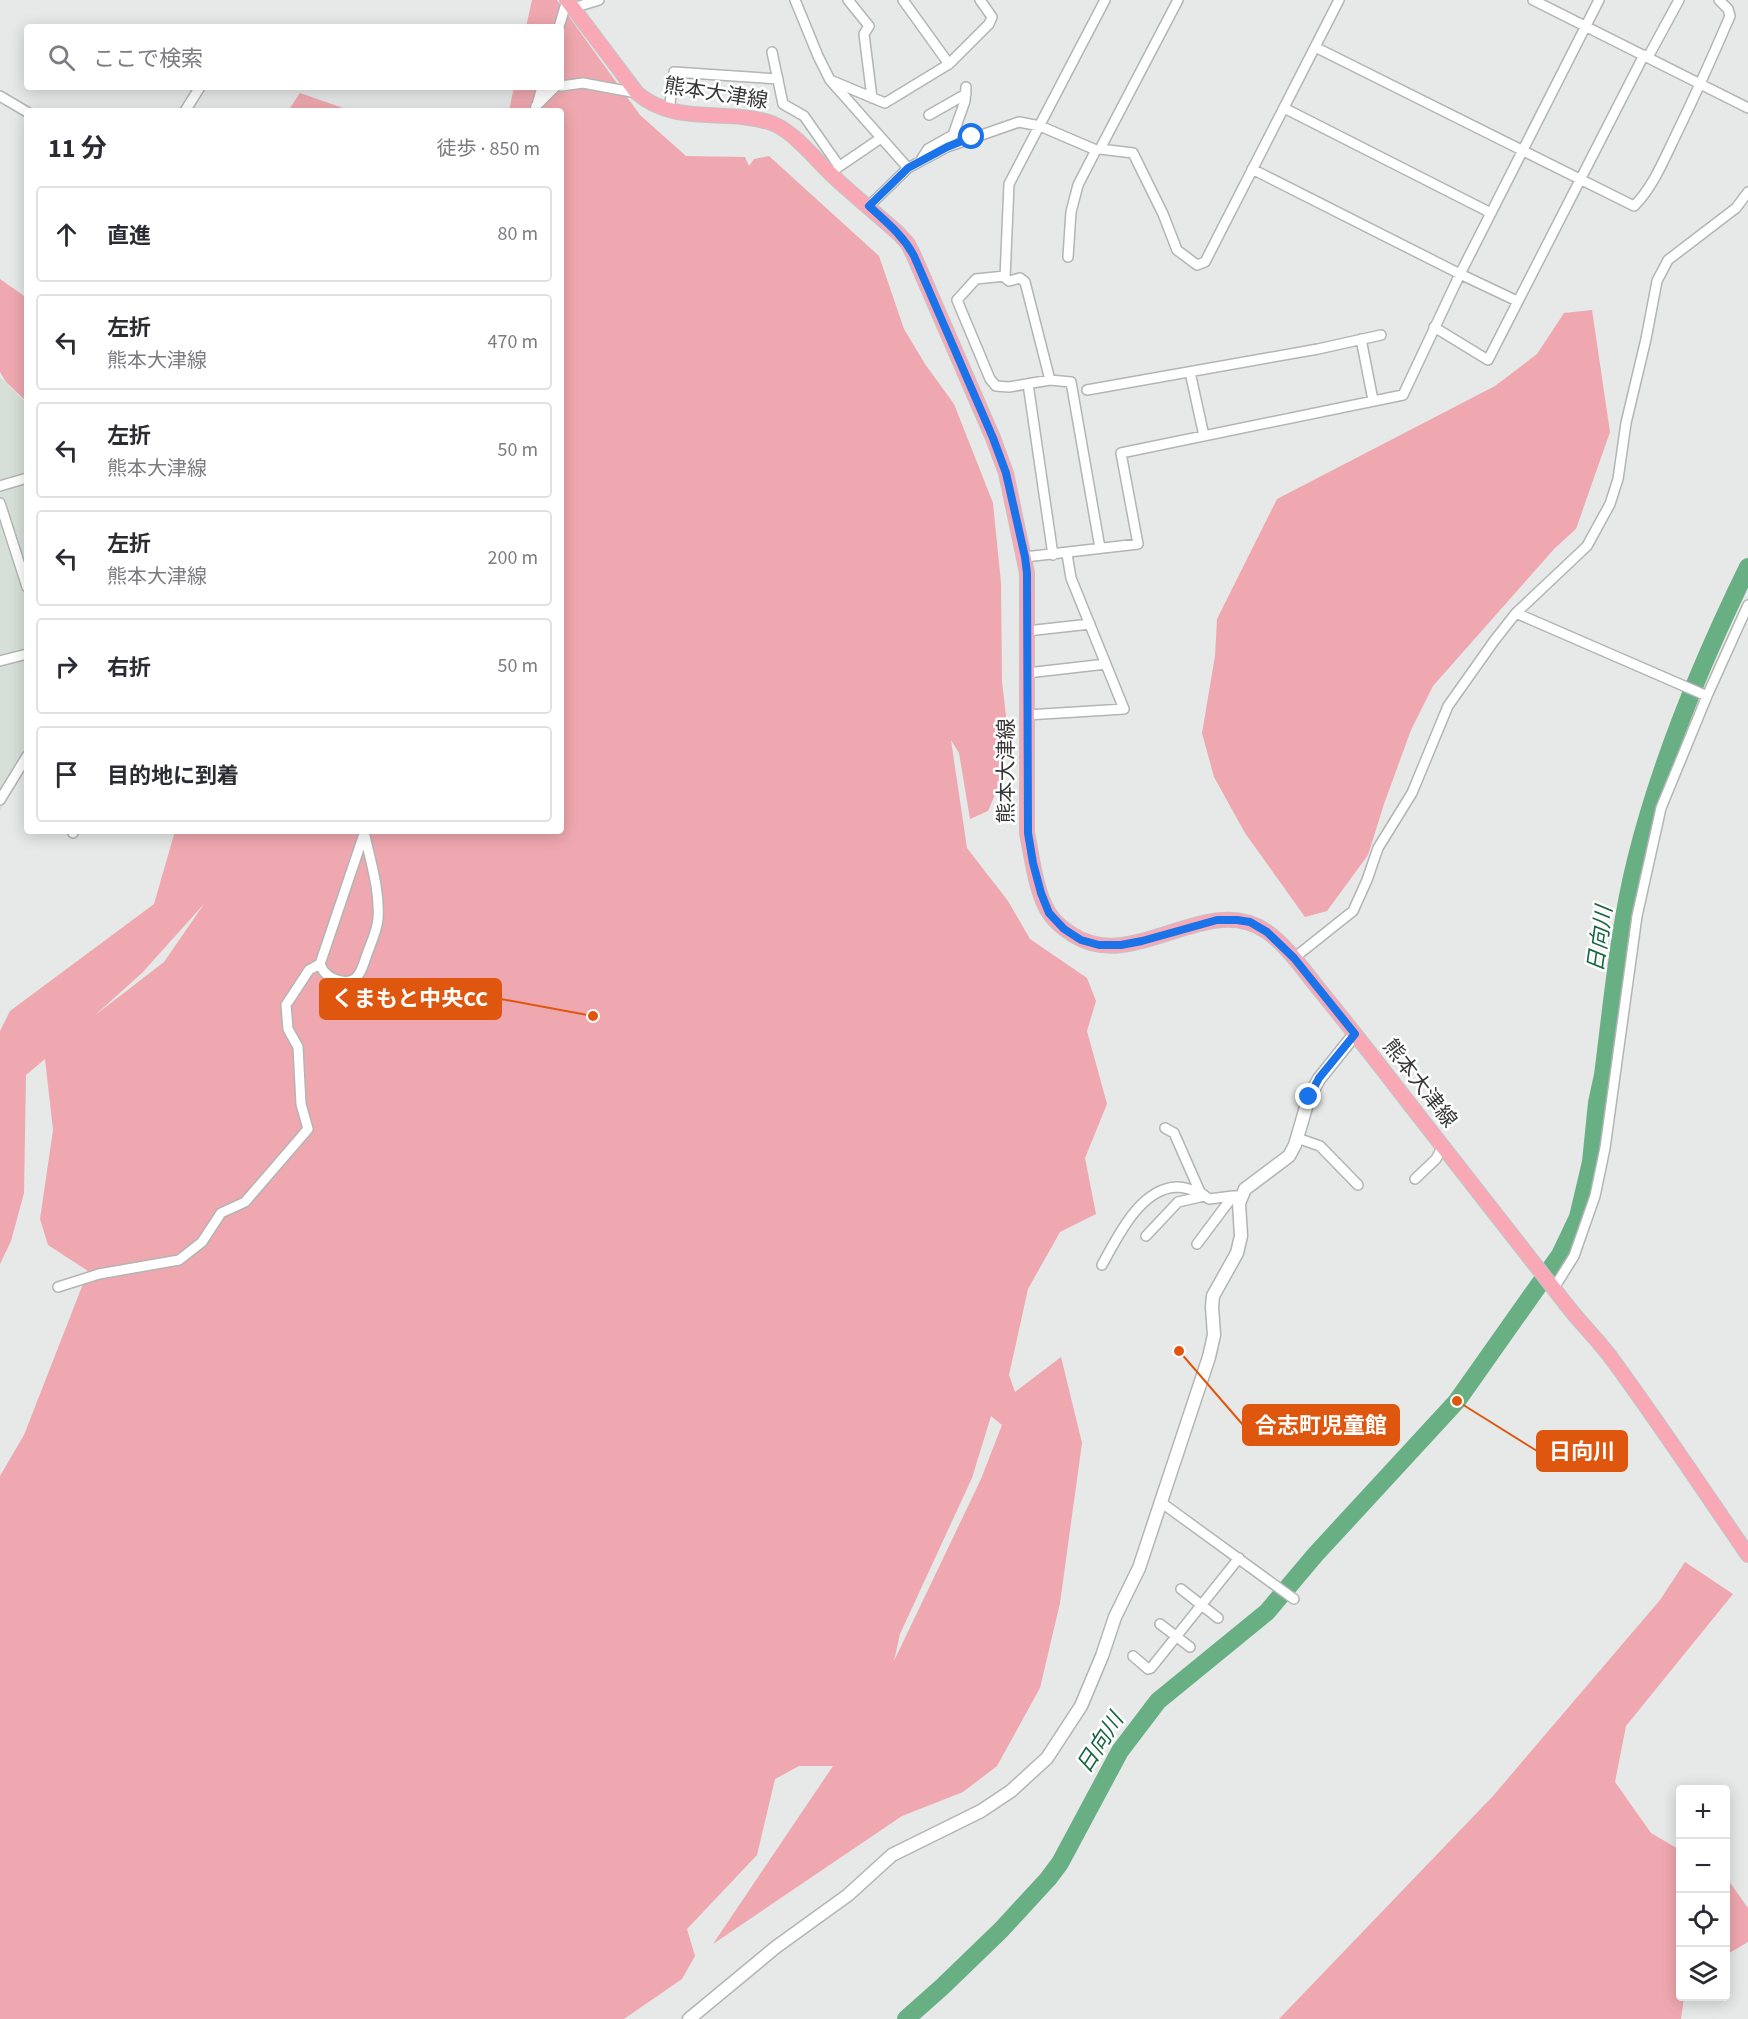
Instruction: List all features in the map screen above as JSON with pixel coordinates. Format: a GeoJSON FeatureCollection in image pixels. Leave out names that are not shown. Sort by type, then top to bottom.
{"type":"FeatureCollection","features":[{"type":"Feature","properties":{"kind":"main road","name":"熊本大津線"},"geometry":{"type":"LineString","coordinates":[[569,3],[637,93],[649,103],[676,113],[737,116],[776,125],[834,170],[908,244],[993,438],[1006,473],[1025,557],[1027,573],[1028,833],[1041,893],[1049,913],[1064,929],[1081,940],[1099,945],[1121,945],[1217,920],[1250,922],[1267,932],[1294,958],[1614,1362],[1748,1555]]}},
{"type":"Feature","properties":{"kind":"street"},"geometry":{"type":"LineString","coordinates":[[560,24],[569,3],[599,0]]}},
{"type":"Feature","properties":{"kind":"street"},"geometry":{"type":"LineString","coordinates":[[795,0],[830,80],[908,168]]}},
{"type":"Feature","properties":{"kind":"street"},"geometry":{"type":"LineString","coordinates":[[848,0],[869,26],[864,34],[872,98]]}},
{"type":"Feature","properties":{"kind":"street"},"geometry":{"type":"LineString","coordinates":[[903,0],[949,64]]}},
{"type":"Feature","properties":{"kind":"street"},"geometry":{"type":"LineString","coordinates":[[830,80],[885,104],[949,64],[989,24],[992,17],[980,0]]}},
{"type":"Feature","properties":{"kind":"street"},"geometry":{"type":"LineString","coordinates":[[1050,380],[1026,282],[1020,278],[1009,281],[1005,276],[1009,184],[1105,0]]}},
{"type":"Feature","properties":{"kind":"street"},"geometry":{"type":"LineString","coordinates":[[1068,257],[1071,212],[1078,185],[1178,0]]}},
{"type":"Feature","properties":{"kind":"street"},"geometry":{"type":"LineString","coordinates":[[869,206],[908,168],[947,147],[1019,122],[1040,126],[1098,149],[1133,153],[1163,214],[1177,250],[1197,265],[1205,262],[1339,0]]}},
{"type":"Feature","properties":{"kind":"street"},"geometry":{"type":"LineString","coordinates":[[1025,557],[1067,554],[1138,544],[1121,453],[1403,395],[1460,274],[1599,0]]}},
{"type":"Feature","properties":{"kind":"street"},"geometry":{"type":"LineString","coordinates":[[1434,327],[1488,360],[1579,180],[1679,0]]}},
{"type":"Feature","properties":{"kind":"street"},"geometry":{"type":"LineString","coordinates":[[1315,47],[1634,206],[1644,197],[1653,180],[1701,84],[1730,16],[1728,9],[1719,0]]}},
{"type":"Feature","properties":{"kind":"street"},"geometry":{"type":"LineString","coordinates":[[1536,1],[1748,108]]}},
{"type":"Feature","properties":{"kind":"street"},"geometry":{"type":"LineString","coordinates":[[772,52],[783,104],[804,116],[834,170],[881,138]]}},
{"type":"Feature","properties":{"kind":"street"},"geometry":{"type":"LineString","coordinates":[[669,111],[674,72],[778,79]]}},
{"type":"Feature","properties":{"kind":"street"},"geometry":{"type":"LineString","coordinates":[[564,85],[583,82],[637,93]]}},
{"type":"Feature","properties":{"kind":"street"},"geometry":{"type":"LineString","coordinates":[[187,108],[198,90]]}},
{"type":"Feature","properties":{"kind":"street"},"geometry":{"type":"LineString","coordinates":[[536,108],[541,90]]}},
{"type":"Feature","properties":{"kind":"street"},"geometry":{"type":"LineString","coordinates":[[537,108],[552,90]]}},
{"type":"Feature","properties":{"kind":"street"},"geometry":{"type":"LineString","coordinates":[[920,162],[928,149],[953,135],[965,101],[966,91],[929,115]]}},
{"type":"Feature","properties":{"kind":"street"},"geometry":{"type":"LineString","coordinates":[[0,96],[24,110]]}},
{"type":"Feature","properties":{"kind":"street"},"geometry":{"type":"LineString","coordinates":[[1284,108],[1491,213]]}},
{"type":"Feature","properties":{"kind":"street"},"geometry":{"type":"LineString","coordinates":[[1252,169],[1517,301]]}},
{"type":"Feature","properties":{"kind":"street"},"geometry":{"type":"LineString","coordinates":[[1294,958],[1353,911],[1378,848],[1412,793],[1448,706],[1494,640],[1516,613],[1587,546],[1610,504],[1618,478],[1626,423],[1658,281],[1668,260],[1736,208],[1748,192]]}},
{"type":"Feature","properties":{"kind":"street"},"geometry":{"type":"LineString","coordinates":[[1005,276],[976,279],[957,300],[990,379],[996,386],[1010,387],[1050,380],[1071,382],[1100,548]]}},
{"type":"Feature","properties":{"kind":"street"},"geometry":{"type":"LineString","coordinates":[[1088,390],[1317,349],[1380,335]]}},
{"type":"Feature","properties":{"kind":"street"},"geometry":{"type":"LineString","coordinates":[[1361,339],[1373,400]]}},
{"type":"Feature","properties":{"kind":"street"},"geometry":{"type":"LineString","coordinates":[[1190,372],[1204,436]]}},
{"type":"Feature","properties":{"kind":"street"},"geometry":{"type":"LineString","coordinates":[[1028,384],[1053,555]]}},
{"type":"Feature","properties":{"kind":"street"},"geometry":{"type":"LineString","coordinates":[[0,486],[24,478]]}},
{"type":"Feature","properties":{"kind":"street"},"geometry":{"type":"LineString","coordinates":[[0,503],[24,578]]}},
{"type":"Feature","properties":{"kind":"street"},"geometry":{"type":"LineString","coordinates":[[1027,715],[1124,709],[1071,578],[1067,554]]}},
{"type":"Feature","properties":{"kind":"street"},"geometry":{"type":"LineString","coordinates":[[1551,1285],[1574,1256],[1595,1196],[1605,1148],[1637,916],[1661,808],[1707,696],[1748,605]]}},
{"type":"Feature","properties":{"kind":"street"},"geometry":{"type":"LineString","coordinates":[[1516,613],[1707,696]]}},
{"type":"Feature","properties":{"kind":"street"},"geometry":{"type":"LineString","coordinates":[[1027,631],[1090,624]]}},
{"type":"Feature","properties":{"kind":"street"},"geometry":{"type":"LineString","coordinates":[[0,662],[24,655]]}},
{"type":"Feature","properties":{"kind":"street"},"geometry":{"type":"LineString","coordinates":[[1027,673],[1106,664]]}},
{"type":"Feature","properties":{"kind":"street"},"geometry":{"type":"LineString","coordinates":[[0,800],[24,761]]}},
{"type":"Feature","properties":{"kind":"street"},"geometry":{"type":"LineString","coordinates":[[364,834],[320,964],[322,970],[329,976],[343,982],[354,980],[361,974],[378,921],[377,889],[365,834]]}},
{"type":"Feature","properties":{"kind":"street"},"geometry":{"type":"LineString","coordinates":[[58,1287],[99,1274],[179,1260],[202,1242],[221,1213],[245,1202],[308,1129],[302,1104],[298,1047],[288,1029],[286,1005],[309,970],[320,964]]}},
{"type":"Feature","properties":{"kind":"street"},"geometry":{"type":"LineString","coordinates":[[1197,1244],[1245,1189],[1289,1156],[1298,1138],[1301,1119],[1314,1088],[1331,1062],[1355,1034]]}},
{"type":"Feature","properties":{"kind":"street"},"geometry":{"type":"LineString","coordinates":[[1165,1128],[1174,1133],[1202,1194]]}},
{"type":"Feature","properties":{"kind":"street"},"geometry":{"type":"LineString","coordinates":[[1298,1138],[1320,1146],[1358,1185]]}},
{"type":"Feature","properties":{"kind":"street"},"geometry":{"type":"LineString","coordinates":[[1415,1179],[1436,1159],[1443,1146]]}},
{"type":"Feature","properties":{"kind":"street"},"geometry":{"type":"LineString","coordinates":[[1102,1265],[1124,1224],[1134,1211],[1152,1196],[1173,1187],[1182,1187],[1209,1199],[1238,1196]]}},
{"type":"Feature","properties":{"kind":"street"},"geometry":{"type":"LineString","coordinates":[[1146,1236],[1178,1202],[1202,1194]]}},
{"type":"Feature","properties":{"kind":"street"},"geometry":{"type":"LineString","coordinates":[[689,2019],[776,1947],[848,1895],[892,1855],[981,1811],[1011,1791],[1047,1758],[1081,1706],[1115,1617],[1139,1568],[1162,1503],[1209,1357],[1214,1335],[1213,1296],[1237,1253],[1241,1236],[1238,1196]]}},
{"type":"Feature","properties":{"kind":"street"},"geometry":{"type":"LineString","coordinates":[[1162,1503],[1294,1599]]}},
{"type":"Feature","properties":{"kind":"street"},"geometry":{"type":"LineString","coordinates":[[1133,1656],[1148,1669],[1151,1668],[1239,1558]]}},
{"type":"Feature","properties":{"kind":"street"},"geometry":{"type":"LineString","coordinates":[[1181,1589],[1218,1618]]}},
{"type":"Feature","properties":{"kind":"street"},"geometry":{"type":"LineString","coordinates":[[1160,1624],[1190,1647]]}},
{"type":"Feature","properties":{"kind":"shaded area"},"geometry":{"type":"Polygon","coordinates":[[[532,0],[557,0],[640,115],[686,156],[745,157],[749,166],[754,159],[769,156],[879,256],[904,329],[925,364],[954,404],[993,503],[1001,583],[1002,682],[1009,741],[1000,783],[988,811],[970,819],[959,753],[951,740],[967,848],[1008,901],[1030,939],[1087,978],[1096,1001],[1087,1031],[1107,1104],[1085,1158],[1096,1214],[1060,1232],[1028,1289],[1009,1375],[1015,1392],[1061,1357],[1082,1443],[1060,1603],[1040,1688],[997,1766],[963,1792],[902,1816],[713,1944],[833,1766],[799,1766],[775,1779],[757,1855],[687,1929],[695,1956],[682,1979],[624,2019],[0,2019],[0,1476],[24,1435],[88,1271],[48,1245],[40,1219],[53,1130],[45,1059],[26,1075],[24,1193],[11,1241],[0,1264],[0,1031],[10,1011],[154,904],[174,834],[564,834],[564,108],[510,108],[513,90],[564,90],[564,24],[527,24],[532,0]],[[204,904],[142,973],[94,1016],[164,962],[204,904]],[[991,1416],[972,1478],[900,1634],[894,1661],[981,1479],[1002,1425],[991,1416]]]}},
{"type":"Feature","properties":{"kind":"shaded area"},"geometry":{"type":"Polygon","coordinates":[[[300,93],[343,108],[290,108],[300,93]]]}},
{"type":"Feature","properties":{"kind":"shaded area"},"geometry":{"type":"Polygon","coordinates":[[[0,279],[24,296],[24,399],[6,382],[0,372],[0,279]]]}},
{"type":"Feature","properties":{"kind":"shaded area"},"geometry":{"type":"Polygon","coordinates":[[[1592,310],[1610,432],[1576,529],[1555,548],[1433,686],[1411,730],[1368,855],[1327,911],[1305,917],[1245,833],[1214,777],[1202,733],[1215,656],[1217,619],[1277,499],[1495,386],[1537,354],[1564,313],[1592,310]]]}},
{"type":"Feature","properties":{"kind":"shaded area"},"geometry":{"type":"Polygon","coordinates":[[[0,377],[24,401],[24,759],[0,811],[0,377]]]}},
{"type":"Feature","properties":{"kind":"shaded area"},"geometry":{"type":"Polygon","coordinates":[[[1685,1562],[1733,1594],[1626,1726],[1615,1782],[1651,1833],[1676,1848],[1676,2001],[1683,2001],[1681,2019],[1279,2019],[1493,1796],[1660,1600],[1685,1562]]]}},
{"type":"Feature","properties":{"kind":"shaded area"},"geometry":{"type":"Polygon","coordinates":[[[1730,1883],[1748,1908],[1748,1942],[1730,1953],[1730,1883]]]}},
{"type":"Feature","properties":{"kind":"waterway","name":"日向川"},"geometry":{"type":"LineString","coordinates":[[906,2019],[1001,1930],[1048,1879],[1060,1863],[1120,1751],[1158,1701],[1267,1612],[1315,1555],[1457,1401],[1560,1255],[1578,1217],[1591,1162],[1620,939],[1646,822],[1684,711],[1748,567]]}},
{"type":"Feature","properties":{"kind":"place","name":"くまもと中央CC"},"geometry":{"type":"Point","coordinates":[593,1016]}},
{"type":"Feature","properties":{"kind":"place","name":"合志町児童館"},"geometry":{"type":"Point","coordinates":[1179,1351]}},
{"type":"Feature","properties":{"kind":"place","name":"日向川"},"geometry":{"type":"Point","coordinates":[1457,1401]}},
{"type":"Feature","properties":{"kind":"route"},"geometry":{"type":"LineString","coordinates":[[972,137],[947,147],[908,168],[869,206],[908,244],[993,438],[1006,473],[1027,573],[1028,833],[1041,893],[1049,913],[1064,929],[1081,940],[1099,945],[1121,945],[1142,941],[1217,920],[1250,922],[1267,932],[1294,958],[1355,1034],[1319,1078],[1309,1097]]}}]}
